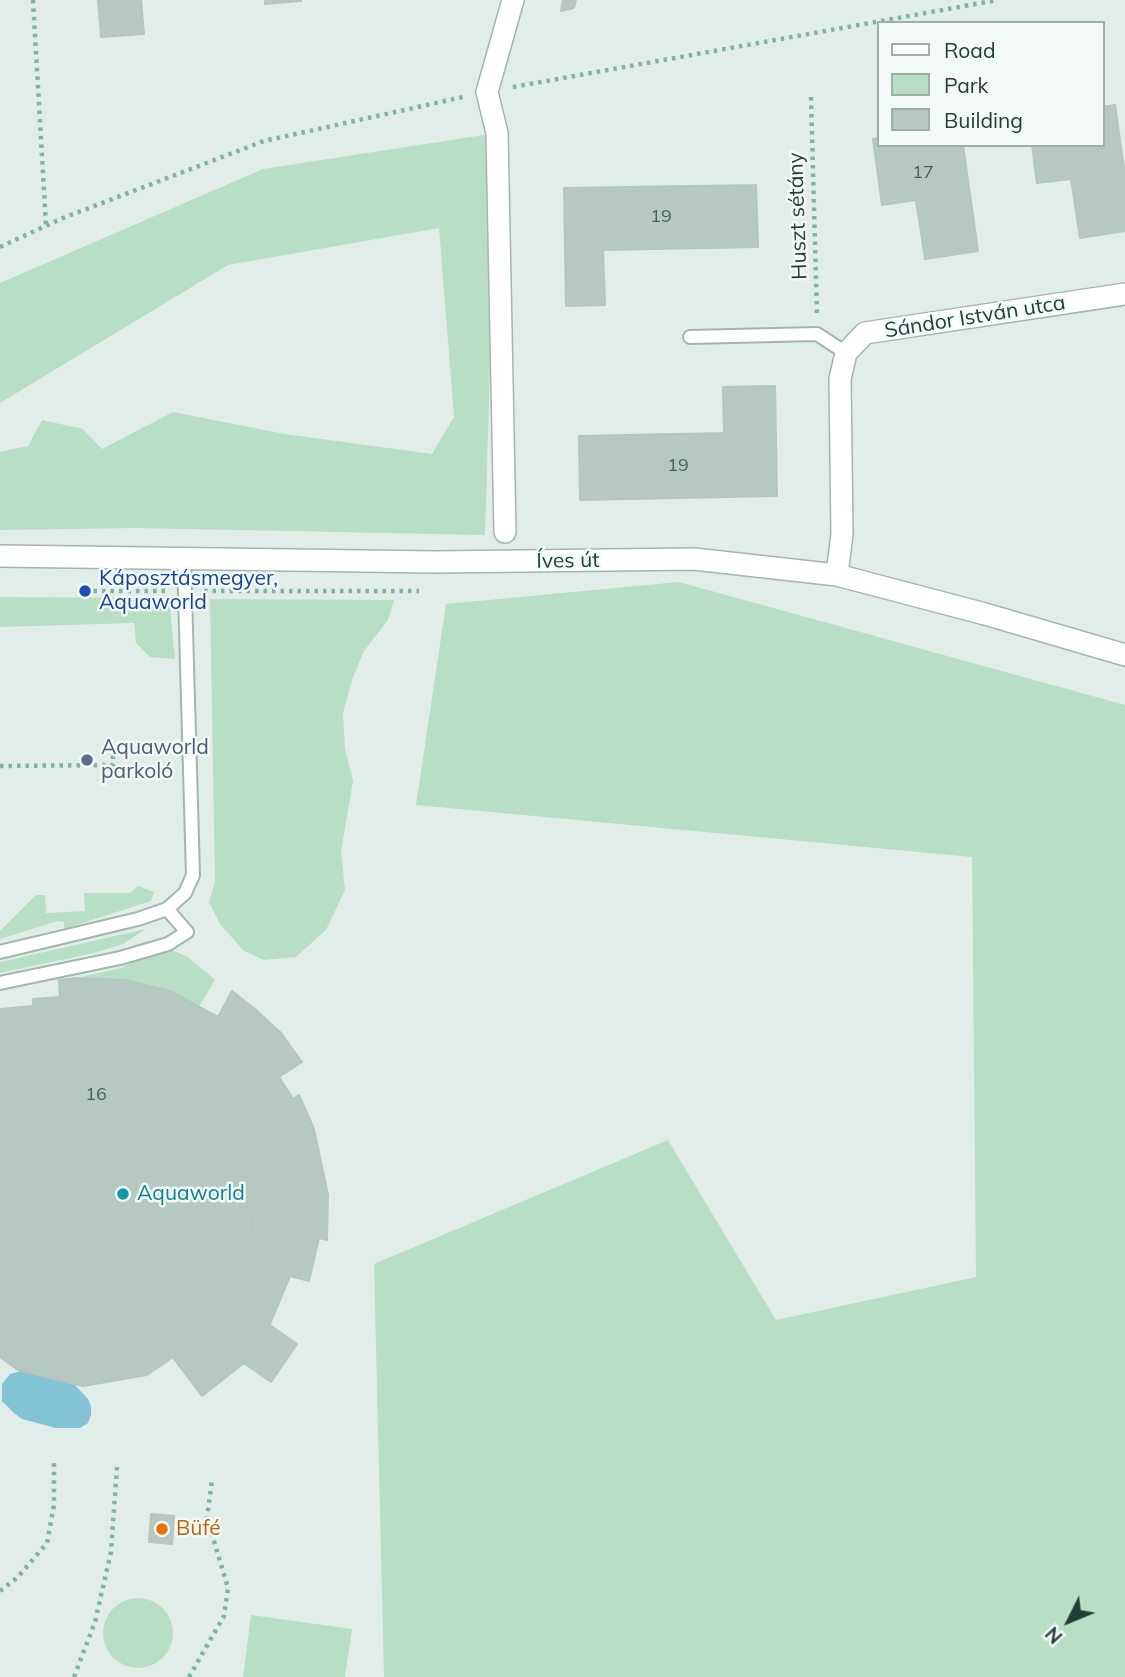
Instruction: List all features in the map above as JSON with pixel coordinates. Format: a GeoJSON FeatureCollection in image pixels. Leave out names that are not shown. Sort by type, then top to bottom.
{"type":"FeatureCollection","features":[{"type":"Feature","properties":{"kind":"street"},"geometry":{"type":"LineString","coordinates":[[505,533],[496,133],[488,92],[513,0]]}},
{"type":"Feature","properties":{"kind":"street","name":"Sándor István utca"},"geometry":{"type":"LineString","coordinates":[[846,353],[865,333],[1125,294]]}},
{"type":"Feature","properties":{"kind":"street"},"geometry":{"type":"LineString","coordinates":[[837,575],[842,534],[840,379],[846,353]]}},
{"type":"Feature","properties":{"kind":"street","name":"Íves út"},"geometry":{"type":"LineString","coordinates":[[0,556],[464,562],[694,559],[837,575],[1125,655]]}},
{"type":"Feature","properties":{"kind":"lane"},"geometry":{"type":"LineString","coordinates":[[690,337],[817,334],[846,353]]}},
{"type":"Feature","properties":{"kind":"lane"},"geometry":{"type":"LineString","coordinates":[[0,953],[138,919],[167,909],[185,893],[193,875],[184,558]]}},
{"type":"Feature","properties":{"kind":"lane"},"geometry":{"type":"LineString","coordinates":[[0,984],[120,958],[168,944],[187,932],[167,909]]}},
{"type":"Feature","properties":{"kind":"path"},"geometry":{"type":"LineString","coordinates":[[33,0],[46,226]]}},
{"type":"Feature","properties":{"kind":"path","name":"Huszt sétány"},"geometry":{"type":"LineString","coordinates":[[811,97],[817,334]]}},
{"type":"Feature","properties":{"kind":"path"},"geometry":{"type":"LineString","coordinates":[[85,591],[419,591]]}},
{"type":"Feature","properties":{"kind":"path"},"geometry":{"type":"LineString","coordinates":[[0,766],[113,765],[113,752]]}},
{"type":"Feature","properties":{"kind":"path"},"geometry":{"type":"LineString","coordinates":[[0,1591],[18,1577],[47,1543],[54,1505],[54,1459]]}},
{"type":"Feature","properties":{"kind":"path"},"geometry":{"type":"LineString","coordinates":[[74,1677],[95,1622],[111,1552],[117,1467]]}},
{"type":"Feature","properties":{"kind":"path"},"geometry":{"type":"LineString","coordinates":[[189,1677],[224,1616],[228,1588],[208,1518],[212,1480]]}},
{"type":"Feature","properties":{"kind":"green space"},"geometry":{"type":"Polygon","coordinates":[[[497,133],[485,535],[136,528],[0,530],[0,452],[28,446],[42,420],[83,429],[102,449],[173,412],[285,434],[432,454],[454,417],[439,228],[228,265],[0,403],[0,283],[263,169],[497,133]]]}},
{"type":"Feature","properties":{"kind":"green space"},"geometry":{"type":"Polygon","coordinates":[[[679,582],[1125,705],[1125,1677],[384,1677],[374,1264],[668,1140],[776,1320],[976,1277],[972,857],[416,805],[446,604],[679,582]]]}},
{"type":"Feature","properties":{"kind":"green space"},"geometry":{"type":"Polygon","coordinates":[[[0,597],[169,598],[175,659],[150,657],[136,643],[134,623],[0,627],[0,597]]]}},
{"type":"Feature","properties":{"kind":"green space"},"geometry":{"type":"Polygon","coordinates":[[[210,599],[394,600],[388,620],[364,651],[343,713],[345,749],[353,781],[341,852],[345,890],[326,930],[296,957],[264,960],[244,951],[220,924],[209,902],[215,882],[210,599]]]}},
{"type":"Feature","properties":{"kind":"green space"},"geometry":{"type":"Polygon","coordinates":[[[138,886],[154,892],[151,901],[64,929],[64,922],[58,921],[0,939],[0,931],[36,895],[45,895],[46,913],[85,911],[84,893],[130,893],[138,886]]]}},
{"type":"Feature","properties":{"kind":"green space"},"geometry":{"type":"Polygon","coordinates":[[[146,929],[123,944],[94,953],[0,973],[0,962],[146,929]]]}},
{"type":"Feature","properties":{"kind":"green space"},"geometry":{"type":"Polygon","coordinates":[[[171,950],[188,957],[215,980],[199,1007],[76,978],[121,968],[145,957],[171,950]]]}},
{"type":"Feature","properties":{"kind":"green space"},"geometry":{"type":"Polygon","coordinates":[[[138,1598],[163,1608],[173,1633],[163,1658],[138,1668],[113,1658],[103,1633],[113,1608],[138,1598]]]}},
{"type":"Feature","properties":{"kind":"green space"},"geometry":{"type":"Polygon","coordinates":[[[251,1615],[352,1629],[345,1677],[243,1677],[251,1615]]]}},
{"type":"Feature","properties":{"kind":"water"},"geometry":{"type":"Polygon","coordinates":[[[21,1371],[75,1385],[91,1406],[88,1423],[80,1428],[56,1428],[22,1419],[14,1413],[2,1401],[2,1384],[10,1374],[21,1371]]]}},
{"type":"Feature","properties":{"kind":"building"},"geometry":{"type":"Polygon","coordinates":[[[98,0],[141,0],[144,34],[101,37],[98,0]]]}},
{"type":"Feature","properties":{"kind":"building"},"geometry":{"type":"Polygon","coordinates":[[[265,0],[301,0],[301,1],[265,4],[265,0]]]}},
{"type":"Feature","properties":{"kind":"building"},"geometry":{"type":"Polygon","coordinates":[[[563,0],[576,0],[574,8],[561,11],[563,0]]]}},
{"type":"Feature","properties":{"kind":"building"},"geometry":{"type":"Polygon","coordinates":[[[1115,105],[1125,175],[1125,231],[1080,238],[1071,179],[1037,183],[1032,147],[1104,147],[1104,107],[1115,105]]]}},
{"type":"Feature","properties":{"kind":"building"},"geometry":{"type":"Polygon","coordinates":[[[876,138],[876,147],[963,147],[978,251],[925,259],[916,200],[882,205],[873,139],[876,138]]]}},
{"type":"Feature","properties":{"kind":"building"},"geometry":{"type":"Polygon","coordinates":[[[756,185],[758,247],[603,250],[605,305],[566,306],[564,188],[756,185]]]}},
{"type":"Feature","properties":{"kind":"building"},"geometry":{"type":"Polygon","coordinates":[[[775,386],[777,496],[580,500],[579,436],[724,433],[723,387],[775,386]]]}},
{"type":"Feature","properties":{"kind":"building"},"geometry":{"type":"Polygon","coordinates":[[[59,980],[125,980],[170,991],[218,1017],[232,991],[281,1033],[302,1062],[279,1077],[293,1099],[299,1095],[314,1129],[328,1195],[327,1240],[319,1238],[309,1281],[290,1276],[270,1324],[247,1309],[221,1347],[244,1363],[202,1396],[174,1359],[204,1336],[244,1275],[253,1228],[241,1160],[209,1110],[147,1069],[94,1058],[53,1062],[0,1084],[0,1009],[33,1006],[33,999],[60,997],[59,980]]]}},
{"type":"Feature","properties":{"kind":"building","name":"Aquaworld"},"geometry":{"type":"Polygon","coordinates":[[[94,1058],[147,1069],[209,1110],[241,1160],[253,1228],[244,1275],[204,1336],[147,1375],[83,1386],[18,1370],[0,1357],[0,1084],[53,1062],[94,1058]]]}},
{"type":"Feature","properties":{"kind":"building"},"geometry":{"type":"Polygon","coordinates":[[[247,1309],[297,1344],[271,1382],[221,1347],[247,1309]]]}},
{"type":"Feature","properties":{"kind":"building","name":"Büfé"},"geometry":{"type":"Polygon","coordinates":[[[151,1514],[174,1516],[172,1544],[149,1542],[151,1514]]]}},
{"type":"Feature","properties":{"kind":"place","name":"Káposztásmegyer, Aquaworld"},"geometry":{"type":"Point","coordinates":[85,591]}},
{"type":"Feature","properties":{"kind":"place","name":"Aquaworld parkoló"},"geometry":{"type":"Point","coordinates":[87,760]}},
{"type":"Feature","properties":{"kind":"place","name":"Aquaworld"},"geometry":{"type":"Point","coordinates":[123,1194]}},
{"type":"Feature","properties":{"kind":"place","name":"Büfé"},"geometry":{"type":"Point","coordinates":[162,1529]}}]}
